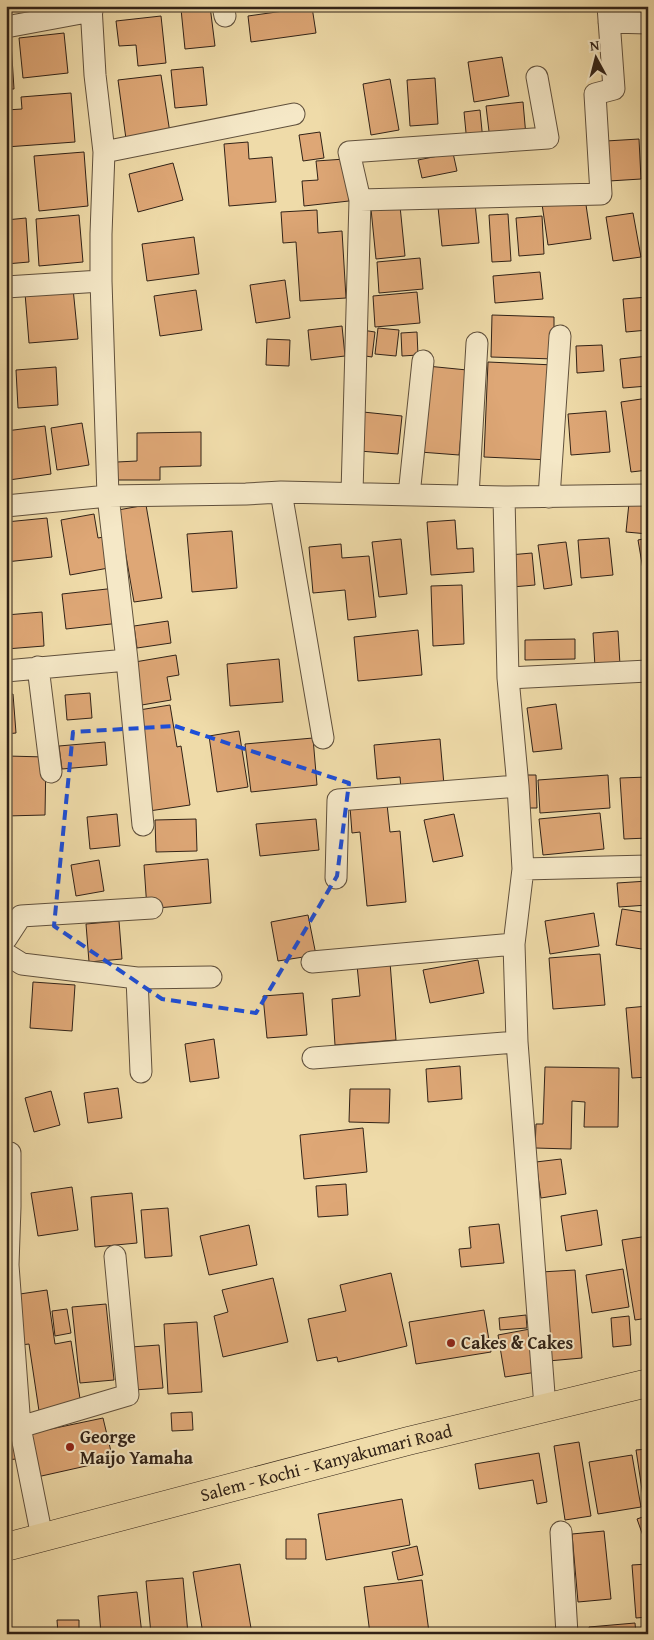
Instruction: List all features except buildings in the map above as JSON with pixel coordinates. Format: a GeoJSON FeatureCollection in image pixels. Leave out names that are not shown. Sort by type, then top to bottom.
{"type":"FeatureCollection","features":[{"type":"Feature","properties":{"kind":"main road","name":"Salem - Kochi - Kanyakumari Road"},"geometry":{"type":"LineString","coordinates":[[6,1547],[398,1443],[648,1383]]}},
{"type":"Feature","properties":{"kind":"street"},"geometry":{"type":"LineString","coordinates":[[6,27],[92,9],[95,75],[104,152],[101,281],[108,496],[143,824]]}},
{"type":"Feature","properties":{"kind":"street"},"geometry":{"type":"LineString","coordinates":[[360,200],[601,194],[595,94],[614,90],[609,14],[648,23]]}},
{"type":"Feature","properties":{"kind":"street"},"geometry":{"type":"LineString","coordinates":[[352,493],[360,200],[349,152],[548,138],[537,77]]}},
{"type":"Feature","properties":{"kind":"street"},"geometry":{"type":"LineString","coordinates":[[104,152],[294,114]]}},
{"type":"Feature","properties":{"kind":"street"},"geometry":{"type":"LineString","coordinates":[[6,287],[101,281]]}},
{"type":"Feature","properties":{"kind":"street"},"geometry":{"type":"LineString","coordinates":[[549,497],[560,336]]}},
{"type":"Feature","properties":{"kind":"street"},"geometry":{"type":"LineString","coordinates":[[468,496],[477,343]]}},
{"type":"Feature","properties":{"kind":"street"},"geometry":{"type":"LineString","coordinates":[[409,495],[423,361]]}},
{"type":"Feature","properties":{"kind":"street"},"geometry":{"type":"LineString","coordinates":[[281,492],[323,738]]}},
{"type":"Feature","properties":{"kind":"street"},"geometry":{"type":"LineString","coordinates":[[6,506],[108,496],[281,492],[504,497],[648,495]]}},
{"type":"Feature","properties":{"kind":"street"},"geometry":{"type":"LineString","coordinates":[[504,497],[508,678],[518,786],[523,869],[514,944],[517,1042],[545,1407]]}},
{"type":"Feature","properties":{"kind":"street"},"geometry":{"type":"LineString","coordinates":[[6,671],[127,660]]}},
{"type":"Feature","properties":{"kind":"street"},"geometry":{"type":"LineString","coordinates":[[38,667],[52,772]]}},
{"type":"Feature","properties":{"kind":"street"},"geometry":{"type":"LineString","coordinates":[[508,678],[648,671]]}},
{"type":"Feature","properties":{"kind":"street"},"geometry":{"type":"LineString","coordinates":[[336,878],[338,800],[518,786]]}},
{"type":"Feature","properties":{"kind":"street"},"geometry":{"type":"LineString","coordinates":[[523,869],[648,866]]}},
{"type":"Feature","properties":{"kind":"street"},"geometry":{"type":"LineString","coordinates":[[6,939],[21,916],[152,908]]}},
{"type":"Feature","properties":{"kind":"street"},"geometry":{"type":"LineString","coordinates":[[312,962],[514,944]]}},
{"type":"Feature","properties":{"kind":"street"},"geometry":{"type":"LineString","coordinates":[[6,954],[22,964],[138,978],[211,977]]}},
{"type":"Feature","properties":{"kind":"street"},"geometry":{"type":"LineString","coordinates":[[138,978],[141,1072]]}},
{"type":"Feature","properties":{"kind":"street"},"geometry":{"type":"LineString","coordinates":[[313,1058],[517,1042]]}},
{"type":"Feature","properties":{"kind":"street"},"geometry":{"type":"LineString","coordinates":[[10,1153],[7,1265],[20,1427],[42,1537]]}},
{"type":"Feature","properties":{"kind":"street"},"geometry":{"type":"LineString","coordinates":[[20,1427],[128,1395],[114,1256]]}},
{"type":"Feature","properties":{"kind":"street"},"geometry":{"type":"LineString","coordinates":[[560,1532],[567,1634]]}},
{"type":"Feature","properties":{"kind":"highlighted area"},"geometry":{"type":"Polygon","coordinates":[[[175,726],[349,783],[337,876],[256,1013],[162,999],[54,926],[73,732],[175,726]]]}},
{"type":"Feature","properties":{"kind":"place","name":"Cakes & Cakes"},"geometry":{"type":"Point","coordinates":[451,1343]}},
{"type":"Feature","properties":{"kind":"place","name":"George Maijo Yamaha"},"geometry":{"type":"Point","coordinates":[70,1447]}}]}
